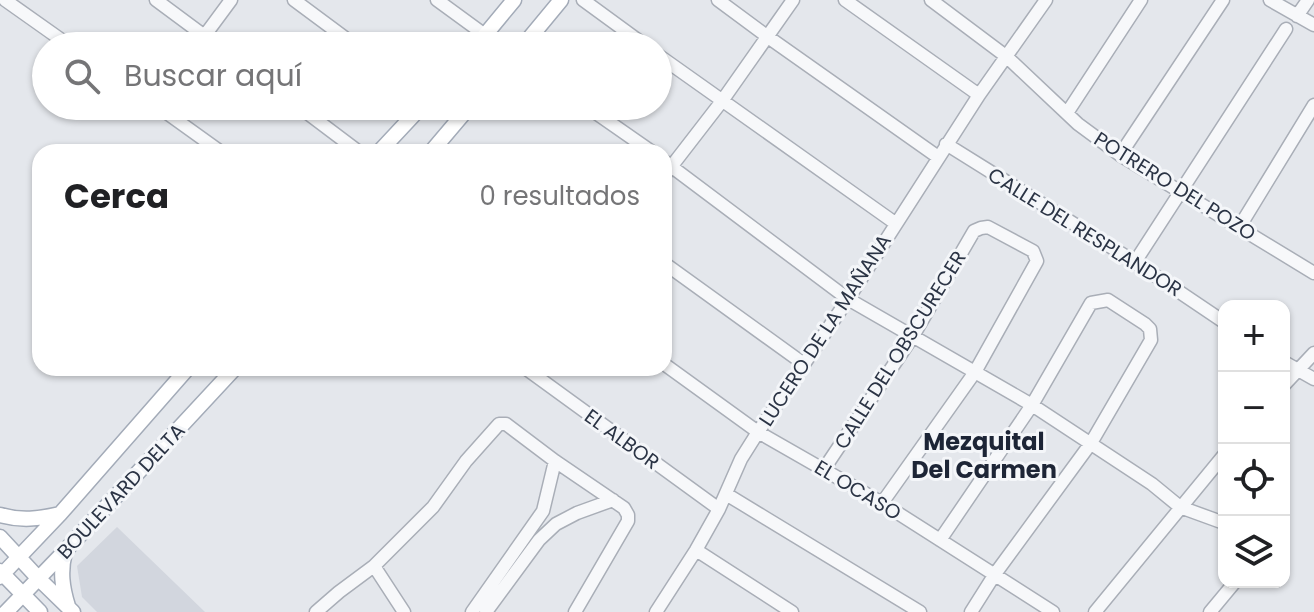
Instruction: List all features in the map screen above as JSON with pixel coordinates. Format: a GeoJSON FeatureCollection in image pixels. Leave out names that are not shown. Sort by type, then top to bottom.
{"type":"FeatureCollection","features":[{"type":"Feature","properties":{"kind":"main road"},"geometry":{"type":"LineString","coordinates":[[488,32],[514,0]]}},
{"type":"Feature","properties":{"kind":"main road"},"geometry":{"type":"LineString","coordinates":[[535,32],[561,0]]}},
{"type":"Feature","properties":{"kind":"main road"},"geometry":{"type":"LineString","coordinates":[[386,144],[409,120]]}},
{"type":"Feature","properties":{"kind":"main road"},"geometry":{"type":"LineString","coordinates":[[438,144],[458,120]]}},
{"type":"Feature","properties":{"kind":"main road","name":"BOULEVARD DELTA"},"geometry":{"type":"LineString","coordinates":[[1,574],[60,514],[181,376]]}},
{"type":"Feature","properties":{"kind":"main road"},"geometry":{"type":"LineString","coordinates":[[216,388],[219,376]]}},
{"type":"Feature","properties":{"kind":"main road","name":"BOULEVARD DELTA"},"geometry":{"type":"LineString","coordinates":[[6,612],[227,376]]}},
{"type":"Feature","properties":{"kind":"main road"},"geometry":{"type":"LineString","coordinates":[[0,515],[29,520],[60,514]]}},
{"type":"Feature","properties":{"kind":"main road"},"geometry":{"type":"LineString","coordinates":[[0,537],[70,609]]}},
{"type":"Feature","properties":{"kind":"main road"},"geometry":{"type":"LineString","coordinates":[[65,551],[63,590],[70,609]]}},
{"type":"Feature","properties":{"kind":"main road"},"geometry":{"type":"LineString","coordinates":[[1,574],[40,612]]}},
{"type":"Feature","properties":{"kind":"street"},"geometry":{"type":"LineString","coordinates":[[5,0],[50,32]]}},
{"type":"Feature","properties":{"kind":"street"},"geometry":{"type":"LineString","coordinates":[[156,0],[190,32]]}},
{"type":"Feature","properties":{"kind":"street"},"geometry":{"type":"LineString","coordinates":[[207,32],[231,0]]}},
{"type":"Feature","properties":{"kind":"street"},"geometry":{"type":"LineString","coordinates":[[294,0],[337,32]]}},
{"type":"Feature","properties":{"kind":"street"},"geometry":{"type":"LineString","coordinates":[[437,0],[471,32]]}},
{"type":"Feature","properties":{"kind":"street"},"geometry":{"type":"LineString","coordinates":[[583,0],[627,32]]}},
{"type":"Feature","properties":{"kind":"street"},"geometry":{"type":"LineString","coordinates":[[718,0],[938,157]]}},
{"type":"Feature","properties":{"kind":"street"},"geometry":{"type":"LineString","coordinates":[[672,162],[722,101],[793,0]]}},
{"type":"Feature","properties":{"kind":"street"},"geometry":{"type":"LineString","coordinates":[[845,0],[979,95]]}},
{"type":"Feature","properties":{"kind":"street","name":"POTRERO DEL POZO"},"geometry":{"type":"LineString","coordinates":[[931,0],[1007,57],[1078,124],[1120,155],[1309,269]]}},
{"type":"Feature","properties":{"kind":"street","name":"LUCERO DE LA MAÑANA"},"geometry":{"type":"LineString","coordinates":[[656,612],[696,550],[719,509],[741,459],[758,432],[848,299],[946,144],[1046,0]]}},
{"type":"Feature","properties":{"kind":"street"},"geometry":{"type":"LineString","coordinates":[[1067,113],[1141,0]]}},
{"type":"Feature","properties":{"kind":"street"},"geometry":{"type":"LineString","coordinates":[[1120,155],[1223,0]]}},
{"type":"Feature","properties":{"kind":"street"},"geometry":{"type":"LineString","coordinates":[[1270,0],[1314,25]]}},
{"type":"Feature","properties":{"kind":"street"},"geometry":{"type":"LineString","coordinates":[[1297,16],[1308,0]]}},
{"type":"Feature","properties":{"kind":"street"},"geometry":{"type":"LineString","coordinates":[[1135,262],[1286,29]]}},
{"type":"Feature","properties":{"kind":"street"},"geometry":{"type":"LineString","coordinates":[[672,65],[895,223]]}},
{"type":"Feature","properties":{"kind":"street"},"geometry":{"type":"LineString","coordinates":[[1240,226],[1314,105]]}},
{"type":"Feature","properties":{"kind":"street"},"geometry":{"type":"LineString","coordinates":[[176,120],[210,144]]}},
{"type":"Feature","properties":{"kind":"street"},"geometry":{"type":"LineString","coordinates":[[317,120],[348,144]]}},
{"type":"Feature","properties":{"kind":"street"},"geometry":{"type":"LineString","coordinates":[[606,120],[641,144]]}},
{"type":"Feature","properties":{"kind":"street","name":"CALLE DEL RESPLANDOR"},"geometry":{"type":"LineString","coordinates":[[946,144],[1135,262],[1218,318]]}},
{"type":"Feature","properties":{"kind":"street"},"geometry":{"type":"LineString","coordinates":[[672,172],[848,299],[1032,405],[1152,484],[1180,507],[1218,521]]}},
{"type":"Feature","properties":{"kind":"street","name":"CALLE DEL OBSCURECER"},"geometry":{"type":"LineString","coordinates":[[824,469],[913,336],[974,231],[988,227],[1033,251],[1037,261],[975,372]]}},
{"type":"Feature","properties":{"kind":"street"},"geometry":{"type":"LineString","coordinates":[[1309,269],[1314,253]]}},
{"type":"Feature","properties":{"kind":"street"},"geometry":{"type":"LineString","coordinates":[[672,269],[804,364]]}},
{"type":"Feature","properties":{"kind":"street"},"geometry":{"type":"LineString","coordinates":[[940,540],[1032,405],[1091,303],[1108,300],[1145,324],[1150,329],[1151,340],[1091,443],[995,574],[971,612]]}},
{"type":"Feature","properties":{"kind":"street"},"geometry":{"type":"LineString","coordinates":[[1290,378],[1314,353]]}},
{"type":"Feature","properties":{"kind":"street"},"geometry":{"type":"LineString","coordinates":[[1290,366],[1314,379]]}},
{"type":"Feature","properties":{"kind":"street","name":"EL OCASO"},"geometry":{"type":"LineString","coordinates":[[672,370],[758,432],[882,503],[1053,612]]}},
{"type":"Feature","properties":{"kind":"street"},"geometry":{"type":"LineString","coordinates":[[882,503],[975,372]]}},
{"type":"Feature","properties":{"kind":"street","name":"EL ALBOR"},"geometry":{"type":"LineString","coordinates":[[538,376],[719,509]]}},
{"type":"Feature","properties":{"kind":"street"},"geometry":{"type":"LineString","coordinates":[[316,612],[374,566],[433,507],[466,461],[499,424],[506,424],[624,508],[628,515],[628,521],[575,612]]}},
{"type":"Feature","properties":{"kind":"street"},"geometry":{"type":"LineString","coordinates":[[472,612],[543,511],[555,461]]}},
{"type":"Feature","properties":{"kind":"street"},"geometry":{"type":"LineString","coordinates":[[1095,612],[1218,462]]}},
{"type":"Feature","properties":{"kind":"street"},"geometry":{"type":"LineString","coordinates":[[726,494],[920,612]]}},
{"type":"Feature","properties":{"kind":"street"},"geometry":{"type":"LineString","coordinates":[[486,612],[539,540],[556,524],[613,500]]}},
{"type":"Feature","properties":{"kind":"street"},"geometry":{"type":"LineString","coordinates":[[543,511],[556,524]]}},
{"type":"Feature","properties":{"kind":"street"},"geometry":{"type":"LineString","coordinates":[[696,550],[792,612]]}},
{"type":"Feature","properties":{"kind":"street"},"geometry":{"type":"LineString","coordinates":[[374,566],[404,612]]}},
{"type":"Feature","properties":{"kind":"street"},"geometry":{"type":"LineString","coordinates":[[1210,612],[1230,588]]}},
{"type":"Feature","properties":{"kind":"shaded area"},"geometry":{"type":"Polygon","coordinates":[[[117,527],[205,612],[97,612],[82,597],[77,566],[117,527]]]}},
{"type":"Feature","properties":{"kind":"district","name":"Mezquital Del Carmen"},"geometry":{"type":"Point","coordinates":[984,455]}}]}
